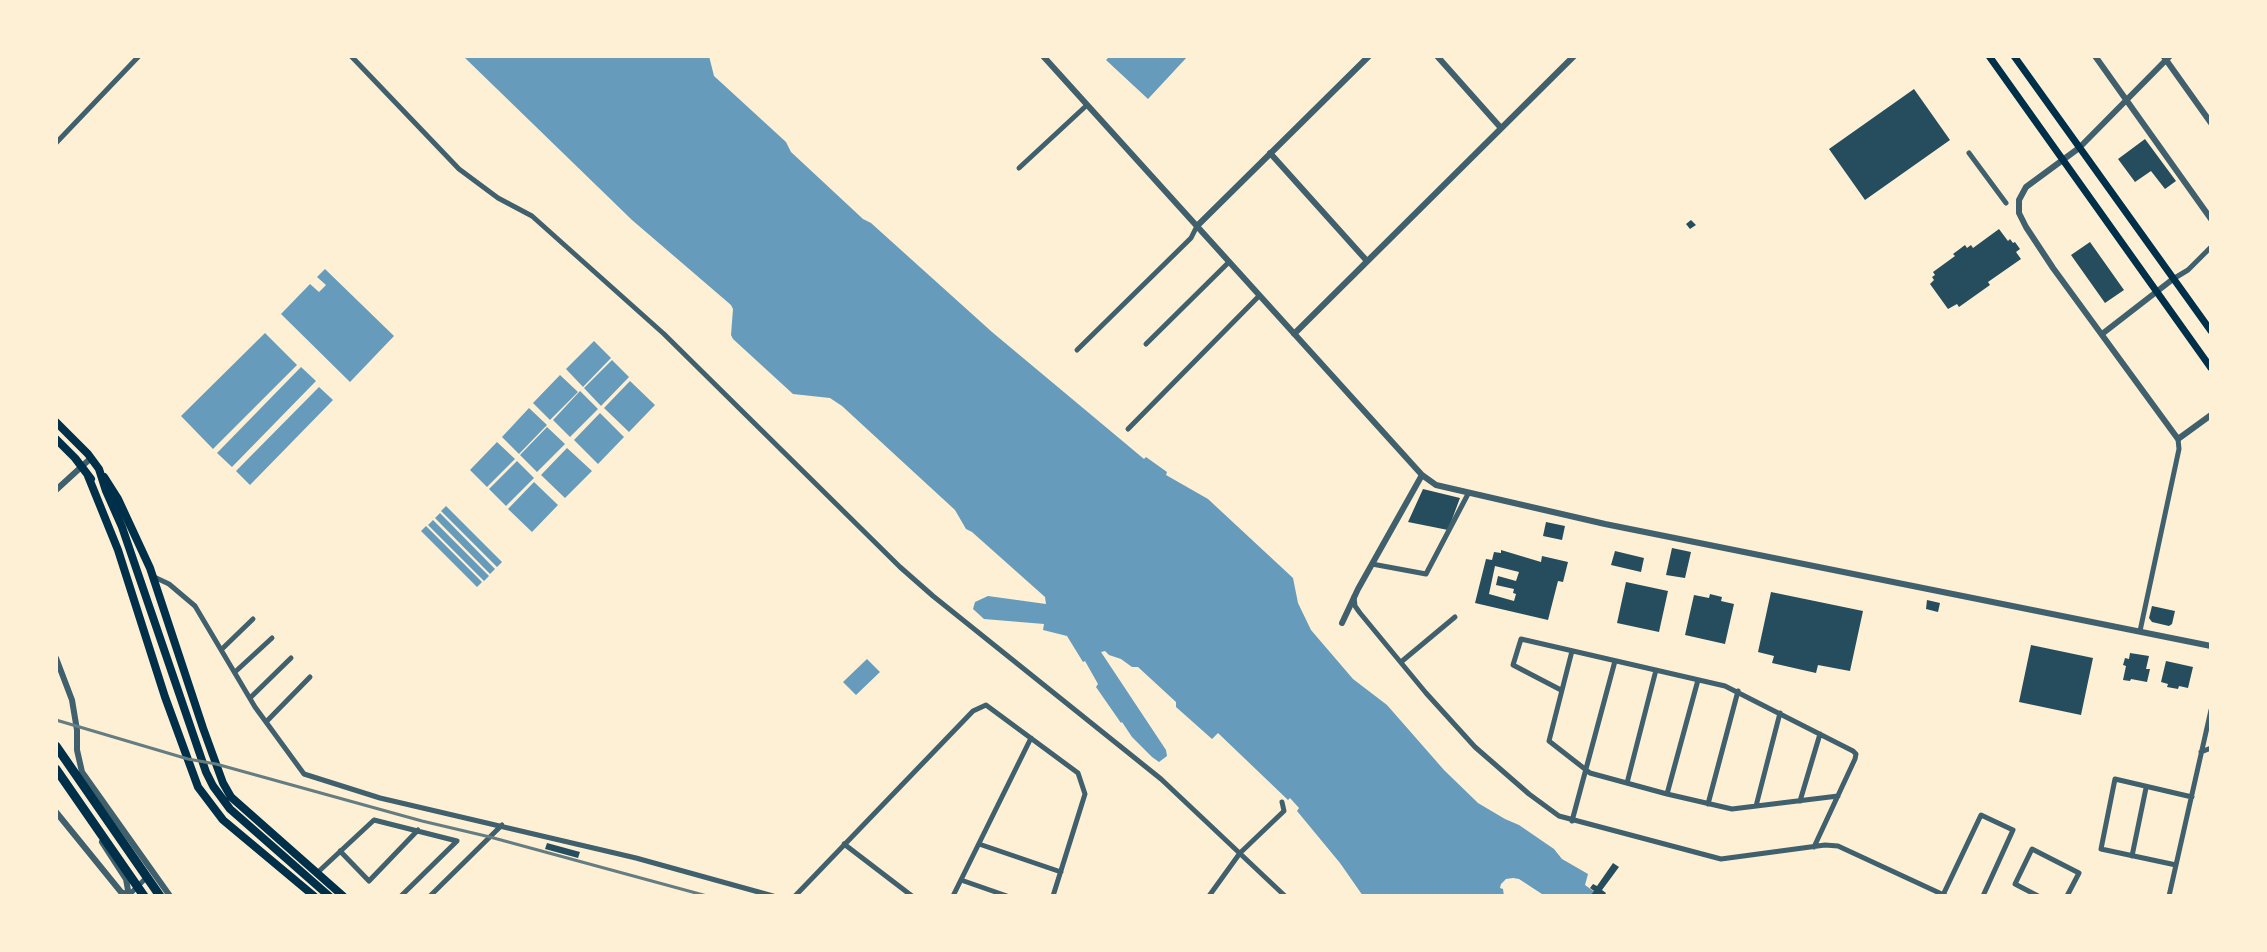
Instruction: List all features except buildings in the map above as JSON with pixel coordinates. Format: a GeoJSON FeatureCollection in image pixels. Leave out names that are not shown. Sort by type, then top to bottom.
{"type":"FeatureCollection","features":[{"type":"Feature","properties":{"kind":"highway"},"geometry":{"type":"LineString","coordinates":[[56,746],[160,896]]}},
{"type":"Feature","properties":{"kind":"highway"},"geometry":{"type":"LineString","coordinates":[[56,769],[142,896]]}},
{"type":"Feature","properties":{"kind":"main road"},"geometry":{"type":"LineString","coordinates":[[1989,56],[2211,368]]}},
{"type":"Feature","properties":{"kind":"main road"},"geometry":{"type":"LineString","coordinates":[[2014,56],[2211,331]]}},
{"type":"Feature","properties":{"kind":"main road"},"geometry":{"type":"LineString","coordinates":[[56,422],[91,458],[118,499],[152,576],[203,728],[223,783],[231,797],[343,896]]}},
{"type":"Feature","properties":{"kind":"main road"},"geometry":{"type":"LineString","coordinates":[[56,439],[81,465],[88,476],[118,550],[165,696],[198,787],[223,820],[314,896]]}},
{"type":"Feature","properties":{"kind":"main road"},"geometry":{"type":"LineString","coordinates":[[99,469],[106,491],[122,527],[206,772],[221,800],[329,896]]}},
{"type":"Feature","properties":{"kind":"main road"},"geometry":{"type":"LineString","coordinates":[[88,476],[106,491]]}},
{"type":"Feature","properties":{"kind":"street"},"geometry":{"type":"LineString","coordinates":[[56,143],[139,56]]}},
{"type":"Feature","properties":{"kind":"street"},"geometry":{"type":"LineString","coordinates":[[352,56],[460,169],[498,198],[532,216],[664,334],[900,567],[955,614],[1161,779],[1285,896]]}},
{"type":"Feature","properties":{"kind":"street"},"geometry":{"type":"LineString","coordinates":[[1043,56],[1422,475],[1436,485],[1468,494],[1637,531],[2211,646]]}},
{"type":"Feature","properties":{"kind":"street"},"geometry":{"type":"LineString","coordinates":[[1077,350],[1191,238],[1197,226],[1368,56]]}},
{"type":"Feature","properties":{"kind":"street"},"geometry":{"type":"LineString","coordinates":[[1437,56],[1501,128]]}},
{"type":"Feature","properties":{"kind":"street"},"geometry":{"type":"LineString","coordinates":[[1294,334],[1574,56]]}},
{"type":"Feature","properties":{"kind":"street"},"geometry":{"type":"LineString","coordinates":[[2095,56],[2211,219]]}},
{"type":"Feature","properties":{"kind":"street"},"geometry":{"type":"LineString","coordinates":[[2140,632],[2178,449],[2178,440],[2053,268],[2019,214],[2019,200],[2026,188],[2079,148],[2166,57],[2211,124]]}},
{"type":"Feature","properties":{"kind":"street"},"geometry":{"type":"LineString","coordinates":[[1019,168],[1087,105]]}},
{"type":"Feature","properties":{"kind":"street"},"geometry":{"type":"LineString","coordinates":[[1270,153],[1367,261]]}},
{"type":"Feature","properties":{"kind":"street"},"geometry":{"type":"LineString","coordinates":[[1970,153],[2006,203]]}},
{"type":"Feature","properties":{"kind":"street"},"geometry":{"type":"LineString","coordinates":[[2102,334],[2173,279],[2188,270],[2211,247]]}},
{"type":"Feature","properties":{"kind":"street"},"geometry":{"type":"LineString","coordinates":[[1146,344],[1229,262]]}},
{"type":"Feature","properties":{"kind":"street"},"geometry":{"type":"LineString","coordinates":[[1128,429],[1259,296]]}},
{"type":"Feature","properties":{"kind":"street"},"geometry":{"type":"LineString","coordinates":[[2178,440],[2211,415]]}},
{"type":"Feature","properties":{"kind":"street"},"geometry":{"type":"LineString","coordinates":[[56,490],[81,465],[91,458]]}},
{"type":"Feature","properties":{"kind":"street"},"geometry":{"type":"LineString","coordinates":[[1342,623],[1354,596],[1422,475]]}},
{"type":"Feature","properties":{"kind":"street"},"geometry":{"type":"LineString","coordinates":[[1372,564],[1426,574],[1468,494]]}},
{"type":"Feature","properties":{"kind":"street"},"geometry":{"type":"LineString","coordinates":[[152,576],[169,584],[195,606],[250,698],[304,774],[380,798],[502,825],[636,858],[773,896]]}},
{"type":"Feature","properties":{"kind":"street"},"geometry":{"type":"LineString","coordinates":[[1354,596],[1355,606],[1360,613],[1400,662],[1475,747],[1535,799],[1559,816],[1721,859],[1831,846],[1848,850],[1944,895],[1981,815],[2013,830],[1983,896]]}},
{"type":"Feature","properties":{"kind":"street"},"geometry":{"type":"LineString","coordinates":[[1400,662],[1455,617]]}},
{"type":"Feature","properties":{"kind":"street"},"geometry":{"type":"LineString","coordinates":[[222,650],[253,619]]}},
{"type":"Feature","properties":{"kind":"street"},"geometry":{"type":"LineString","coordinates":[[235,672],[272,638]]}},
{"type":"Feature","properties":{"kind":"street"},"geometry":{"type":"LineString","coordinates":[[1561,690],[1513,665],[1521,639],[1698,680],[1738,692],[1856,754],[1856,759],[1814,847]]}},
{"type":"Feature","properties":{"kind":"street"},"geometry":{"type":"LineString","coordinates":[[1572,651],[1549,741],[1585,770],[1667,794],[1732,809],[1838,796]]}},
{"type":"Feature","properties":{"kind":"street"},"geometry":{"type":"LineString","coordinates":[[56,658],[72,700],[77,730],[77,750],[82,772],[170,896]]}},
{"type":"Feature","properties":{"kind":"street"},"geometry":{"type":"LineString","coordinates":[[250,698],[291,658]]}},
{"type":"Feature","properties":{"kind":"street"},"geometry":{"type":"LineString","coordinates":[[1572,821],[1615,661]]}},
{"type":"Feature","properties":{"kind":"street"},"geometry":{"type":"LineString","coordinates":[[1627,783],[1656,670]]}},
{"type":"Feature","properties":{"kind":"street"},"geometry":{"type":"LineString","coordinates":[[266,722],[310,678]]}},
{"type":"Feature","properties":{"kind":"street"},"geometry":{"type":"LineString","coordinates":[[1667,794],[1698,680]]}},
{"type":"Feature","properties":{"kind":"street"},"geometry":{"type":"LineString","coordinates":[[1708,804],[1738,692]]}},
{"type":"Feature","properties":{"kind":"street"},"geometry":{"type":"LineString","coordinates":[[795,896],[973,711],[986,705],[1078,773],[1085,794],[1053,896]]}},
{"type":"Feature","properties":{"kind":"street"},"geometry":{"type":"LineString","coordinates":[[2169,896],[2211,710]]}},
{"type":"Feature","properties":{"kind":"street"},"geometry":{"type":"LineString","coordinates":[[1756,806],[1780,713]]}},
{"type":"Feature","properties":{"kind":"street"},"geometry":{"type":"LineString","coordinates":[[1800,801],[1820,734]]}},
{"type":"Feature","properties":{"kind":"street"},"geometry":{"type":"LineString","coordinates":[[953,896],[1031,738]]}},
{"type":"Feature","properties":{"kind":"street"},"geometry":{"type":"LineString","coordinates":[[2202,752],[2211,748]]}},
{"type":"Feature","properties":{"kind":"street"},"geometry":{"type":"LineString","coordinates":[[56,775],[126,879],[129,895]]}},
{"type":"Feature","properties":{"kind":"street"},"geometry":{"type":"LineString","coordinates":[[2176,865],[2101,849],[2115,779],[2146,788],[2192,797]]}},
{"type":"Feature","properties":{"kind":"street"},"geometry":{"type":"LineString","coordinates":[[2132,856],[2146,788]]}},
{"type":"Feature","properties":{"kind":"street"},"geometry":{"type":"LineString","coordinates":[[1209,896],[1240,853],[1284,811],[1282,802]]}},
{"type":"Feature","properties":{"kind":"street"},"geometry":{"type":"LineString","coordinates":[[56,812],[121,892],[129,895]]}},
{"type":"Feature","properties":{"kind":"street"},"geometry":{"type":"LineString","coordinates":[[318,873],[374,820],[457,841],[401,896]]}},
{"type":"Feature","properties":{"kind":"street"},"geometry":{"type":"LineString","coordinates":[[430,896],[502,825]]}},
{"type":"Feature","properties":{"kind":"street"},"geometry":{"type":"LineString","coordinates":[[340,851],[369,881],[418,830]]}},
{"type":"Feature","properties":{"kind":"street"},"geometry":{"type":"LineString","coordinates":[[844,844],[912,896]]}},
{"type":"Feature","properties":{"kind":"street"},"geometry":{"type":"LineString","coordinates":[[979,844],[1061,872]]}},
{"type":"Feature","properties":{"kind":"street"},"geometry":{"type":"LineString","coordinates":[[2038,896],[2015,884],[2032,849],[2078,873],[2068,896]]}},
{"type":"Feature","properties":{"kind":"street"},"geometry":{"type":"LineString","coordinates":[[129,895],[152,872]]}},
{"type":"Feature","properties":{"kind":"street"},"geometry":{"type":"LineString","coordinates":[[961,880],[1007,896]]}},
{"type":"Feature","properties":{"kind":"water"},"geometry":{"type":"Polygon","coordinates":[[[463,56],[709,56],[714,76],[786,142],[791,152],[863,219],[871,223],[992,332],[1144,459],[1146,457],[1167,472],[1166,475],[1208,499],[1293,578],[1298,603],[1311,630],[1353,679],[1387,705],[1444,770],[1478,803],[1519,825],[1554,849],[1562,859],[1588,874],[1585,885],[1600,896],[1545,896],[1519,879],[1513,878],[1506,879],[1501,884],[1500,888],[1503,889],[1504,896],[1363,896],[1340,863],[1297,811],[1299,808],[1290,798],[1288,800],[1218,733],[1212,739],[1176,707],[1176,702],[1138,667],[1132,667],[1105,651],[1101,652],[1166,750],[1167,756],[1159,762],[1152,757],[1121,723],[1096,687],[1098,684],[1085,661],[1083,662],[1067,636],[1043,630],[1044,624],[984,619],[973,609],[975,602],[988,596],[1046,604],[1045,597],[972,532],[966,529],[955,510],[842,406],[830,398],[793,394],[733,339],[731,335],[733,309],[731,305],[632,220],[463,56]]]}},
{"type":"Feature","properties":{"kind":"water"},"geometry":{"type":"Polygon","coordinates":[[[1110,56],[1188,56],[1148,99],[1106,60],[1110,56]]]}},
{"type":"Feature","properties":{"kind":"water"},"geometry":{"type":"Polygon","coordinates":[[[325,269],[394,336],[350,382],[281,314],[310,284],[319,292],[326,285],[317,277],[325,269]]]}},
{"type":"Feature","properties":{"kind":"water"},"geometry":{"type":"Polygon","coordinates":[[[265,333],[297,365],[213,449],[181,416],[265,333]]]}},
{"type":"Feature","properties":{"kind":"water"},"geometry":{"type":"Polygon","coordinates":[[[594,341],[611,358],[583,387],[566,369],[594,341]]]}},
{"type":"Feature","properties":{"kind":"water"},"geometry":{"type":"Polygon","coordinates":[[[612,360],[629,377],[601,406],[584,388],[612,360]]]}},
{"type":"Feature","properties":{"kind":"water"},"geometry":{"type":"Polygon","coordinates":[[[301,367],[316,381],[232,467],[217,453],[301,367]]]}},
{"type":"Feature","properties":{"kind":"water"},"geometry":{"type":"Polygon","coordinates":[[[560,375],[578,392],[550,420],[533,403],[560,375]]]}},
{"type":"Feature","properties":{"kind":"water"},"geometry":{"type":"Polygon","coordinates":[[[630,381],[655,405],[629,432],[604,408],[630,381]]]}},
{"type":"Feature","properties":{"kind":"water"},"geometry":{"type":"Polygon","coordinates":[[[319,387],[333,400],[250,485],[236,471],[319,387]]]}},
{"type":"Feature","properties":{"kind":"water"},"geometry":{"type":"Polygon","coordinates":[[[580,391],[598,409],[570,437],[553,420],[580,391]]]}},
{"type":"Feature","properties":{"kind":"water"},"geometry":{"type":"Polygon","coordinates":[[[529,408],[547,425],[519,454],[502,437],[529,408]]]}},
{"type":"Feature","properties":{"kind":"water"},"geometry":{"type":"Polygon","coordinates":[[[600,413],[624,437],[598,464],[574,440],[600,413]]]}},
{"type":"Feature","properties":{"kind":"water"},"geometry":{"type":"Polygon","coordinates":[[[547,427],[565,444],[537,472],[520,455],[547,427]]]}},
{"type":"Feature","properties":{"kind":"water"},"geometry":{"type":"Polygon","coordinates":[[[497,442],[515,459],[487,487],[470,470],[497,442]]]}},
{"type":"Feature","properties":{"kind":"water"},"geometry":{"type":"Polygon","coordinates":[[[567,448],[592,471],[565,498],[541,475],[567,448]]]}},
{"type":"Feature","properties":{"kind":"water"},"geometry":{"type":"Polygon","coordinates":[[[517,461],[534,478],[506,506],[489,489],[517,461]]]}},
{"type":"Feature","properties":{"kind":"water"},"geometry":{"type":"Polygon","coordinates":[[[534,482],[558,505],[532,532],[508,509],[534,482]]]}},
{"type":"Feature","properties":{"kind":"water"},"geometry":{"type":"Polygon","coordinates":[[[446,506],[502,562],[497,567],[441,511],[446,506]]]}},
{"type":"Feature","properties":{"kind":"water"},"geometry":{"type":"Polygon","coordinates":[[[440,513],[495,569],[490,574],[435,518],[440,513]]]}},
{"type":"Feature","properties":{"kind":"water"},"geometry":{"type":"Polygon","coordinates":[[[433,520],[489,576],[484,581],[428,525],[433,520]]]}},
{"type":"Feature","properties":{"kind":"water"},"geometry":{"type":"Polygon","coordinates":[[[426,526],[482,582],[477,587],[421,531],[426,526]]]}},
{"type":"Feature","properties":{"kind":"water"},"geometry":{"type":"Polygon","coordinates":[[[867,659],[880,672],[856,695],[843,682],[867,659]]]}},
{"type":"Feature","properties":{"kind":"railway"},"geometry":{"type":"LineString","coordinates":[[56,720],[188,759],[216,764],[422,821],[490,837],[707,896]]}}]}
